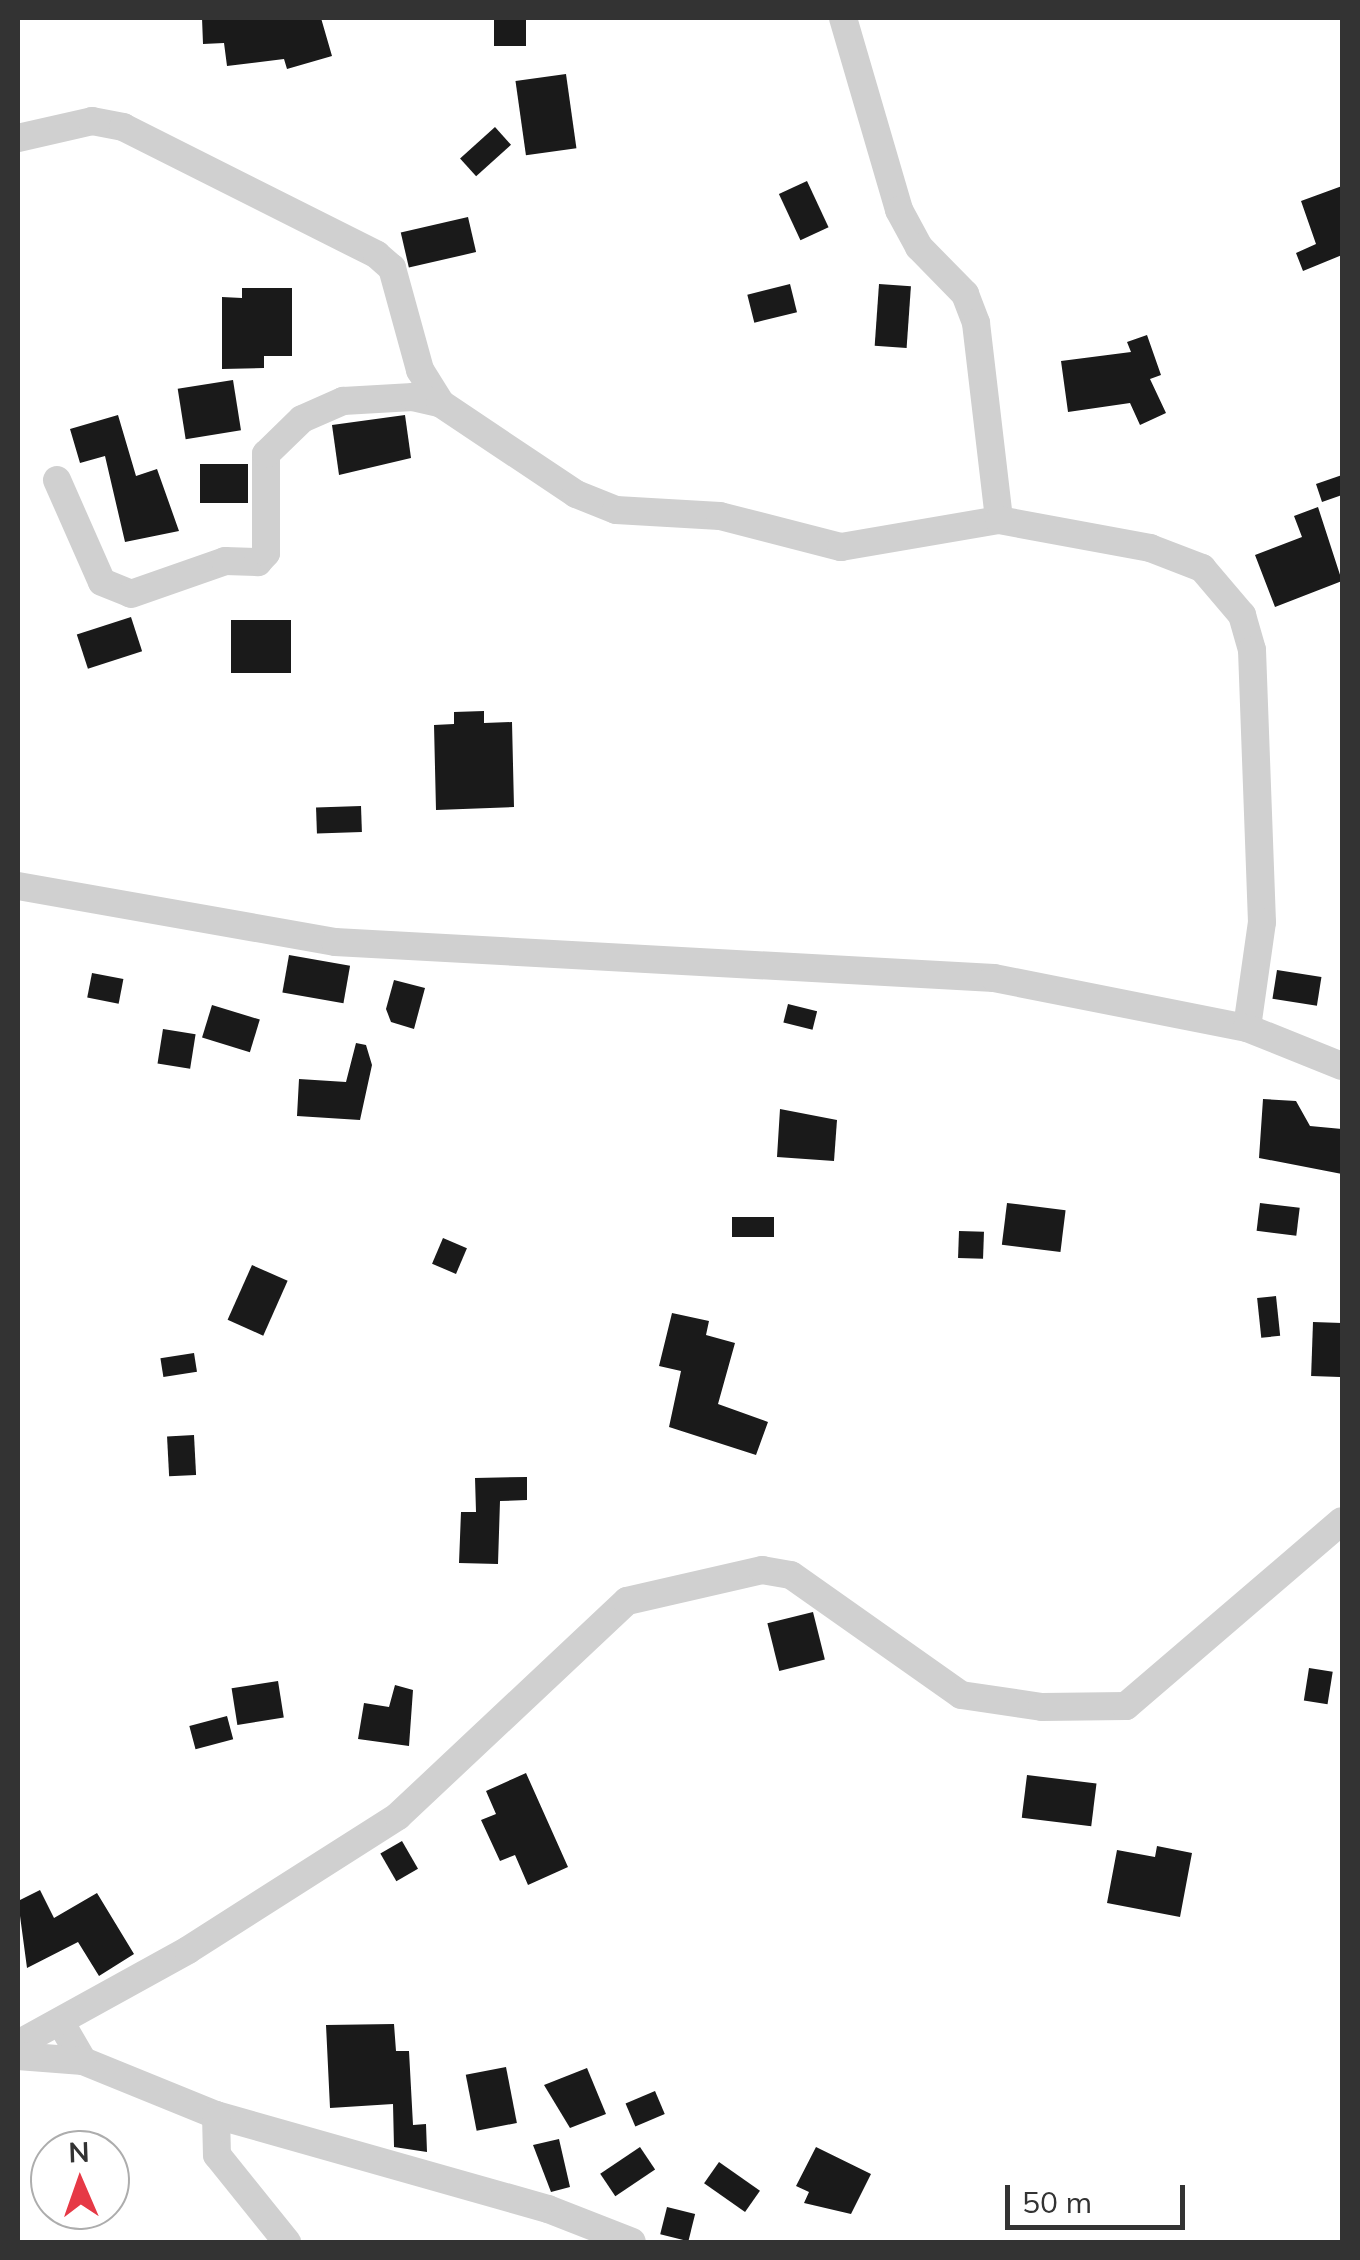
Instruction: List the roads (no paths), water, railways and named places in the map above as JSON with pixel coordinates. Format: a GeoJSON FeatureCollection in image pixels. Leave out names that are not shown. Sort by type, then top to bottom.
{"type":"FeatureCollection","features":[{"type":"Feature","properties":{"kind":"street"},"geometry":{"type":"LineString","coordinates":[[843,18],[899,210],[919,247],[966,294],[976,323],[999,520]]}},
{"type":"Feature","properties":{"kind":"street"},"geometry":{"type":"LineString","coordinates":[[18,138],[92,122],[123,127],[376,255],[392,268],[420,370],[441,404],[576,494],[616,510],[720,516],[842,547],[999,520],[1150,548],[1202,568],[1242,615],[1263,778],[1262,922],[1247,1028]]}},
{"type":"Feature","properties":{"kind":"street"},"geometry":{"type":"LineString","coordinates":[[57,480],[102,582],[131,594],[225,562],[258,562],[266,454],[302,418],[343,401],[441,404]]}},
{"type":"Feature","properties":{"kind":"street"},"geometry":{"type":"LineString","coordinates":[[18,886],[335,942],[994,978],[1247,1028],[1342,1066]]}},
{"type":"Feature","properties":{"kind":"street"},"geometry":{"type":"LineString","coordinates":[[18,2044],[60,2023],[398,1816],[626,1601],[762,1570],[791,1574],[960,1694],[1042,1707],[1126,1706],[1342,1521]]}},
{"type":"Feature","properties":{"kind":"street"},"geometry":{"type":"LineString","coordinates":[[60,2023],[84,2061]]}},
{"type":"Feature","properties":{"kind":"street"},"geometry":{"type":"LineString","coordinates":[[18,2056],[84,2061],[216,2115],[548,2209],[632,2242]]}},
{"type":"Feature","properties":{"kind":"street"},"geometry":{"type":"LineString","coordinates":[[216,2115],[217,2155],[287,2242]]}}]}
